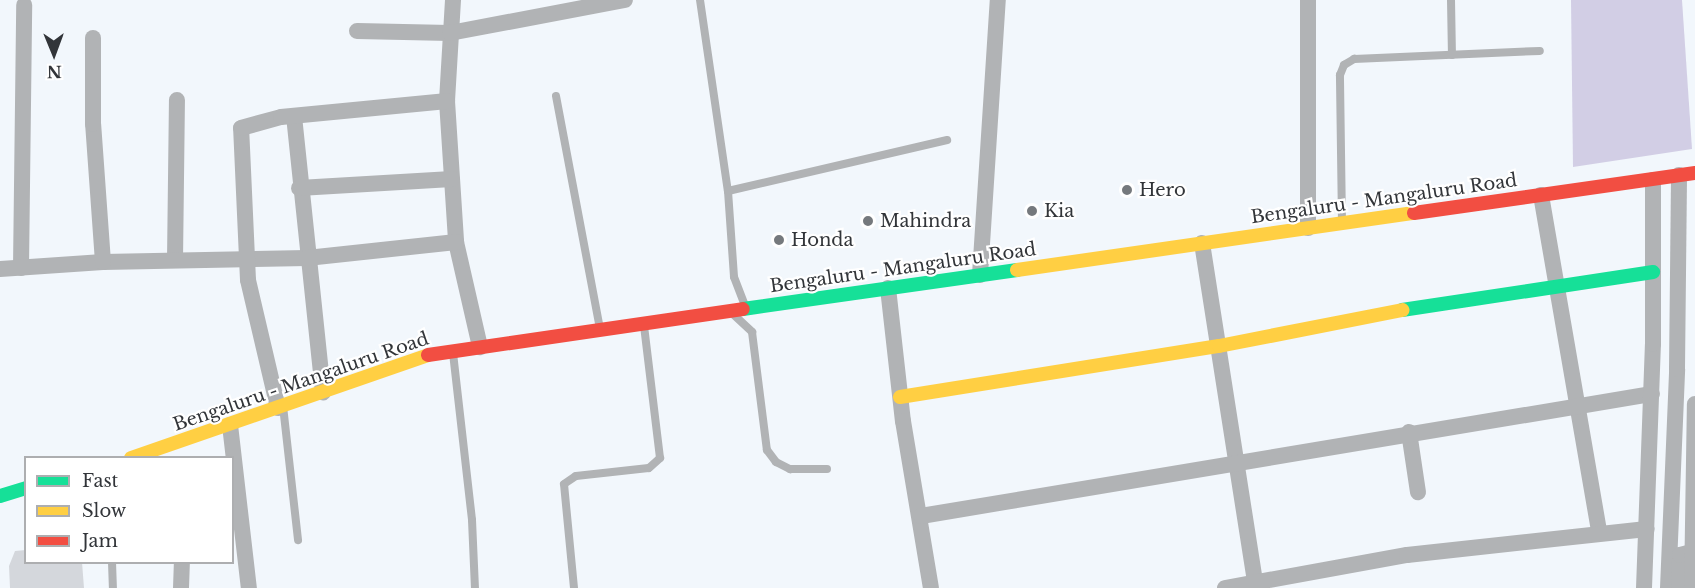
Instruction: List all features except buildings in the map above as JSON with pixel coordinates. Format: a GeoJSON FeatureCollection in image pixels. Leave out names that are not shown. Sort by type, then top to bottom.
{"type":"FeatureCollection","features":[{"type":"Feature","properties":{"kind":"street"},"geometry":{"type":"LineString","coordinates":[[453,0],[447,101],[456,242],[480,347]]}},
{"type":"Feature","properties":{"kind":"street"},"geometry":{"type":"LineString","coordinates":[[357,31],[450,33],[625,0]]}},
{"type":"Feature","properties":{"kind":"street"},"geometry":{"type":"LineString","coordinates":[[980,275],[998,0]]}},
{"type":"Feature","properties":{"kind":"street"},"geometry":{"type":"LineString","coordinates":[[1308,0],[1305,78],[1308,228]]}},
{"type":"Feature","properties":{"kind":"street"},"geometry":{"type":"LineString","coordinates":[[21,268],[24,5]]}},
{"type":"Feature","properties":{"kind":"street"},"geometry":{"type":"LineString","coordinates":[[93,38],[93,124],[103,262]]}},
{"type":"Feature","properties":{"kind":"street"},"geometry":{"type":"LineString","coordinates":[[175,260],[177,100]]}},
{"type":"Feature","properties":{"kind":"street"},"geometry":{"type":"LineString","coordinates":[[280,407],[248,280],[240,130],[294,116],[447,101]]}},
{"type":"Feature","properties":{"kind":"street"},"geometry":{"type":"LineString","coordinates":[[294,116],[299,188],[323,392]]}},
{"type":"Feature","properties":{"kind":"street"},"geometry":{"type":"LineString","coordinates":[[1668,588],[1687,174]]}},
{"type":"Feature","properties":{"kind":"street","name":"Bengaluru - Mangaluru Road"},"geometry":{"type":"LineString","coordinates":[[143,456],[174,451],[230,425],[429,354],[1687,174]]}},
{"type":"Feature","properties":{"kind":"street"},"geometry":{"type":"LineString","coordinates":[[299,188],[452,179]]}},
{"type":"Feature","properties":{"kind":"street"},"geometry":{"type":"LineString","coordinates":[[1644,588],[1652,394],[1653,180]]}},
{"type":"Feature","properties":{"kind":"street"},"geometry":{"type":"LineString","coordinates":[[1541,195],[1599,532]]}},
{"type":"Feature","properties":{"kind":"street"},"geometry":{"type":"LineString","coordinates":[[0,269],[103,262],[248,261],[307,258],[456,242]]}},
{"type":"Feature","properties":{"kind":"street"},"geometry":{"type":"LineString","coordinates":[[1202,243],[1256,586]]}},
{"type":"Feature","properties":{"kind":"street"},"geometry":{"type":"LineString","coordinates":[[900,397],[1219,346],[1414,308],[1653,272]]}},
{"type":"Feature","properties":{"kind":"street"},"geometry":{"type":"LineString","coordinates":[[888,288],[900,397],[931,588]]}},
{"type":"Feature","properties":{"kind":"street"},"geometry":{"type":"LineString","coordinates":[[921,516],[1409,432],[1652,394]]}},
{"type":"Feature","properties":{"kind":"street"},"geometry":{"type":"LineString","coordinates":[[1692,588],[1695,404]]}},
{"type":"Feature","properties":{"kind":"street"},"geometry":{"type":"LineString","coordinates":[[230,425],[234,456]]}},
{"type":"Feature","properties":{"kind":"street"},"geometry":{"type":"LineString","coordinates":[[1409,432],[1418,492]]}},
{"type":"Feature","properties":{"kind":"street"},"geometry":{"type":"LineString","coordinates":[[234,459],[249,588]]}},
{"type":"Feature","properties":{"kind":"street"},"geometry":{"type":"LineString","coordinates":[[0,496],[24,489]]}},
{"type":"Feature","properties":{"kind":"street"},"geometry":{"type":"LineString","coordinates":[[1225,588],[1256,586],[1407,555],[1599,532],[1647,529]]}},
{"type":"Feature","properties":{"kind":"street"},"geometry":{"type":"LineString","coordinates":[[1679,588],[1680,555],[1693,552]]}},
{"type":"Feature","properties":{"kind":"street"},"geometry":{"type":"LineString","coordinates":[[181,588],[182,564]]}},
{"type":"Feature","properties":{"kind":"lane"},"geometry":{"type":"LineString","coordinates":[[700,0],[728,191],[734,277],[746,309]]}},
{"type":"Feature","properties":{"kind":"lane"},"geometry":{"type":"LineString","coordinates":[[1451,0],[1452,55]]}},
{"type":"Feature","properties":{"kind":"lane"},"geometry":{"type":"LineString","coordinates":[[1341,223],[1340,75],[1344,65],[1354,59],[1540,51]]}},
{"type":"Feature","properties":{"kind":"lane"},"geometry":{"type":"LineString","coordinates":[[556,96],[600,330]]}},
{"type":"Feature","properties":{"kind":"lane"},"geometry":{"type":"LineString","coordinates":[[728,191],[947,140]]}},
{"type":"Feature","properties":{"kind":"lane"},"geometry":{"type":"LineString","coordinates":[[728,311],[752,332],[767,450],[776,462],[790,469],[827,469]]}},
{"type":"Feature","properties":{"kind":"lane"},"geometry":{"type":"LineString","coordinates":[[574,588],[564,484],[576,476],[650,468],[660,458],[644,323]]}},
{"type":"Feature","properties":{"kind":"lane"},"geometry":{"type":"LineString","coordinates":[[452,351],[471,520],[475,588]]}},
{"type":"Feature","properties":{"kind":"lane"},"geometry":{"type":"LineString","coordinates":[[280,407],[298,540]]}},
{"type":"Feature","properties":{"kind":"lane"},"geometry":{"type":"LineString","coordinates":[[112,564],[113,588]]}},
{"type":"Feature","properties":{"kind":"shaded area"},"geometry":{"type":"Polygon","coordinates":[[[1571,0],[1682,0],[1692,149],[1573,167],[1571,0]]]}},
{"type":"Feature","properties":{"kind":"traffic: fast"},"geometry":{"type":"LineString","coordinates":[[743,309],[1017,270]]}},
{"type":"Feature","properties":{"kind":"traffic: fast"},"geometry":{"type":"LineString","coordinates":[[1402,310],[1653,272]]}},
{"type":"Feature","properties":{"kind":"traffic: fast"},"geometry":{"type":"LineString","coordinates":[[0,496],[24,489]]}},
{"type":"Feature","properties":{"kind":"traffic: slow"},"geometry":{"type":"LineString","coordinates":[[1017,270],[1414,213]]}},
{"type":"Feature","properties":{"kind":"traffic: slow"},"geometry":{"type":"LineString","coordinates":[[900,397],[1219,346],[1402,310]]}},
{"type":"Feature","properties":{"kind":"traffic: slow"},"geometry":{"type":"LineString","coordinates":[[137,456],[428,355]]}},
{"type":"Feature","properties":{"kind":"traffic: jam"},"geometry":{"type":"LineString","coordinates":[[1414,213],[1695,173]]}},
{"type":"Feature","properties":{"kind":"traffic: jam"},"geometry":{"type":"LineString","coordinates":[[428,355],[743,309]]}},
{"type":"Feature","properties":{"kind":"place","name":"Hero"},"geometry":{"type":"Point","coordinates":[1127,190]}},
{"type":"Feature","properties":{"kind":"place","name":"Kia"},"geometry":{"type":"Point","coordinates":[1032,211]}},
{"type":"Feature","properties":{"kind":"place","name":"Mahindra"},"geometry":{"type":"Point","coordinates":[868,221]}},
{"type":"Feature","properties":{"kind":"place","name":"Honda"},"geometry":{"type":"Point","coordinates":[779,240]}}]}
